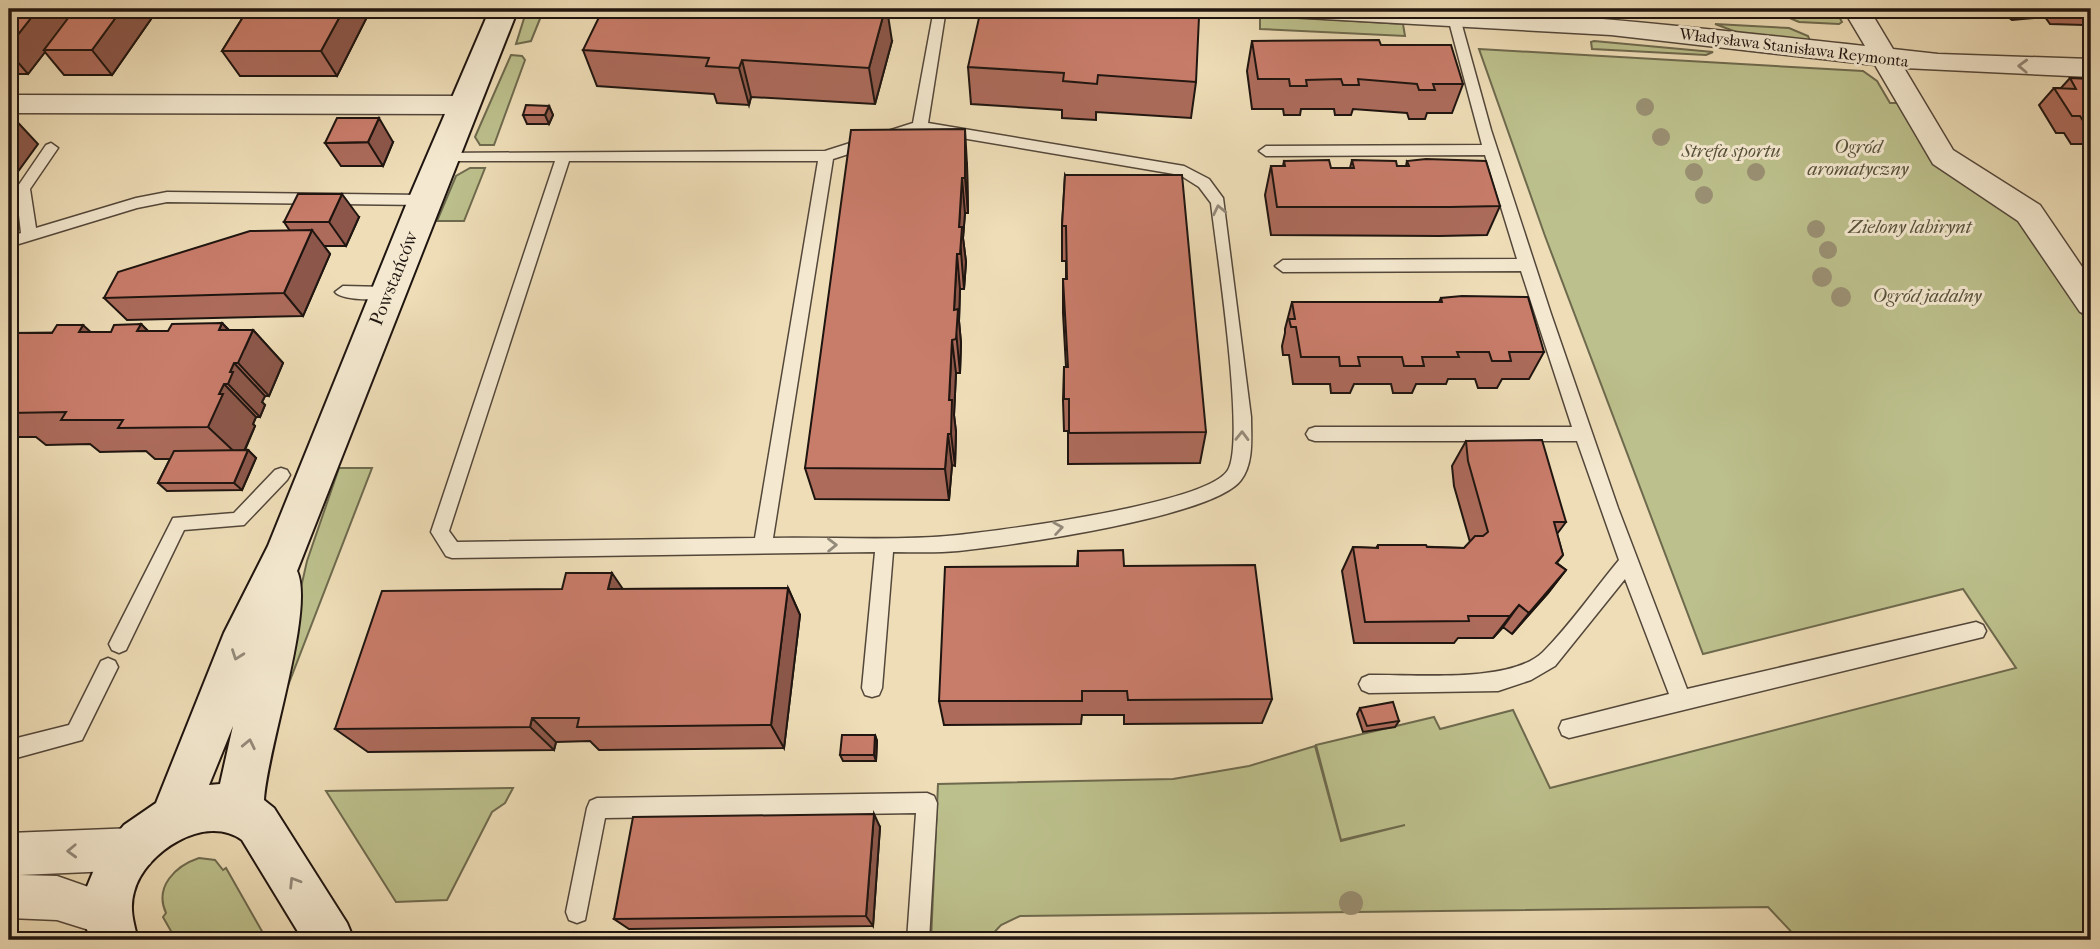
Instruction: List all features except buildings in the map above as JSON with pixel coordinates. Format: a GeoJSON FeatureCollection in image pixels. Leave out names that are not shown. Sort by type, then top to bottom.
{"type":"FeatureCollection","features":[{"type":"Feature","properties":{"kind":"street","name":"Powstańców"},"geometry":{"type":"LineString","coordinates":[[173,817],[201,752],[245,633],[287,549],[310,481],[504,9]]}},
{"type":"Feature","properties":{"kind":"street","name":"Władysława Stanisława Reymonta"},"geometry":{"type":"LineString","coordinates":[[1288,9],[1361,11],[1718,37],[1938,63],[2091,68]]}},
{"type":"Feature","properties":{"kind":"street"},"geometry":{"type":"LineString","coordinates":[[1856,9],[1943,157],[2029,213],[2091,304]]}},
{"type":"Feature","properties":{"kind":"street"},"geometry":{"type":"LineString","coordinates":[[9,104],[464,104]]}},
{"type":"Feature","properties":{"kind":"street"},"geometry":{"type":"LineString","coordinates":[[2058,254],[2091,256]]}},
{"type":"Feature","properties":{"kind":"street","name":"Powstańców"},"geometry":{"type":"LineString","coordinates":[[240,811],[243,776],[272,653],[287,549]]}},
{"type":"Feature","properties":{"kind":"street"},"geometry":{"type":"LineString","coordinates":[[110,927],[105,902],[111,883],[135,849],[173,817],[209,808],[240,811],[258,824],[330,940]]}},
{"type":"Feature","properties":{"kind":"street"},"geometry":{"type":"LineString","coordinates":[[9,854],[135,849]]}},
{"type":"Feature","properties":{"kind":"street"},"geometry":{"type":"LineString","coordinates":[[9,896],[57,898],[110,927]]}},
{"type":"Feature","properties":{"kind":"lane"},"geometry":{"type":"LineString","coordinates":[[920,126],[940,9]]}},
{"type":"Feature","properties":{"kind":"lane"},"geometry":{"type":"LineString","coordinates":[[1454,18],[1527,265],[1582,434],[1626,565],[1681,700]]}},
{"type":"Feature","properties":{"kind":"lane"},"geometry":{"type":"LineString","coordinates":[[442,156],[826,156],[920,126],[1184,170],[1204,183],[1218,202],[1243,417],[1242,453],[1235,475],[1221,488],[1185,503],[1088,523],[957,543],[452,551],[440,532],[563,158]]}},
{"type":"Feature","properties":{"kind":"lane"},"geometry":{"type":"LineString","coordinates":[[29,236],[23,189],[51,148]]}},
{"type":"Feature","properties":{"kind":"lane"},"geometry":{"type":"LineString","coordinates":[[1266,151],[1492,150]]}},
{"type":"Feature","properties":{"kind":"lane"},"geometry":{"type":"LineString","coordinates":[[763,546],[826,156]]}},
{"type":"Feature","properties":{"kind":"lane"},"geometry":{"type":"LineString","coordinates":[[9,242],[136,203],[167,197],[424,200]]}},
{"type":"Feature","properties":{"kind":"lane"},"geometry":{"type":"LineString","coordinates":[[1283,266],[1527,265]]}},
{"type":"Feature","properties":{"kind":"lane"},"geometry":{"type":"LineString","coordinates":[[343,292],[387,293]]}},
{"type":"Feature","properties":{"kind":"lane"},"geometry":{"type":"LineString","coordinates":[[1315,434],[1582,434]]}},
{"type":"Feature","properties":{"kind":"lane"},"geometry":{"type":"LineString","coordinates":[[119,645],[179,523],[237,520],[281,475]]}},
{"type":"Feature","properties":{"kind":"lane"},"geometry":{"type":"LineString","coordinates":[[872,688],[885,544]]}},
{"type":"Feature","properties":{"kind":"lane"},"geometry":{"type":"LineString","coordinates":[[1369,684],[1498,682],[1524,674],[1548,660],[1626,565]]}},
{"type":"Feature","properties":{"kind":"lane"},"geometry":{"type":"LineString","coordinates":[[1569,728],[1976,631]]}},
{"type":"Feature","properties":{"kind":"lane"},"geometry":{"type":"LineString","coordinates":[[9,750],[75,733],[108,667]]}},
{"type":"Feature","properties":{"kind":"lane"},"geometry":{"type":"LineString","coordinates":[[577,912],[597,808],[927,803],[918,940]]}},
{"type":"Feature","properties":{"kind":"green space"},"geometry":{"type":"Polygon","coordinates":[[[527,9],[544,9],[531,41],[516,44],[527,9]]]}},
{"type":"Feature","properties":{"kind":"green space"},"geometry":{"type":"Polygon","coordinates":[[[1768,9],[1844,9],[1846,12],[1837,13],[1842,22],[1839,24],[1799,22],[1768,9]]]}},
{"type":"Feature","properties":{"kind":"green space"},"geometry":{"type":"Polygon","coordinates":[[[1260,15],[1403,24],[1405,36],[1260,29],[1260,15]]]}},
{"type":"Feature","properties":{"kind":"green space"},"geometry":{"type":"Polygon","coordinates":[[[1715,24],[1789,28],[1808,36],[1810,41],[1739,33],[1715,24]]]}},
{"type":"Feature","properties":{"kind":"green space"},"geometry":{"type":"Polygon","coordinates":[[[1591,42],[1713,52],[1706,55],[1592,49],[1591,42]]]}},
{"type":"Feature","properties":{"kind":"green space"},"geometry":{"type":"Polygon","coordinates":[[[1479,49],[1863,71],[1877,81],[1890,103],[1900,103],[2016,217],[2091,327],[2091,940],[1799,940],[1768,907],[1020,916],[1001,925],[987,940],[931,940],[938,784],[1173,779],[1249,766],[1315,746],[1341,841],[1405,825],[1341,840],[1316,745],[1434,717],[1440,729],[1513,710],[1550,788],[2016,668],[1963,589],[1703,654],[1545,236],[1479,49]]]}},
{"type":"Feature","properties":{"kind":"green space"},"geometry":{"type":"Polygon","coordinates":[[[511,55],[522,56],[525,60],[494,145],[480,145],[475,137],[511,55]]]}},
{"type":"Feature","properties":{"kind":"green space"},"geometry":{"type":"Polygon","coordinates":[[[470,168],[485,168],[464,221],[437,221],[456,176],[470,168]]]}},
{"type":"Feature","properties":{"kind":"green space"},"geometry":{"type":"Polygon","coordinates":[[[339,468],[372,468],[282,701],[275,702],[307,561],[339,468]]]}},
{"type":"Feature","properties":{"kind":"green space"},"geometry":{"type":"Polygon","coordinates":[[[513,788],[505,803],[492,812],[447,900],[396,902],[326,791],[513,788]]]}},
{"type":"Feature","properties":{"kind":"green space"},"geometry":{"type":"Polygon","coordinates":[[[199,858],[215,860],[223,870],[226,868],[267,940],[176,940],[163,917],[166,913],[163,904],[165,886],[182,866],[199,858]]]}},
{"type":"Feature","properties":{"kind":"park label","name":"Strefa sportu"},"geometry":{"type":"Point","coordinates":[1731,150]}},
{"type":"Feature","properties":{"kind":"park label","name":"Ogród aromatyczny"},"geometry":{"type":"Point","coordinates":[1858,157]}},
{"type":"Feature","properties":{"kind":"park label","name":"Zielony labirynt"},"geometry":{"type":"Point","coordinates":[1910,226]}},
{"type":"Feature","properties":{"kind":"park label","name":"Ogród jadalny"},"geometry":{"type":"Point","coordinates":[1927,295]}}]}
